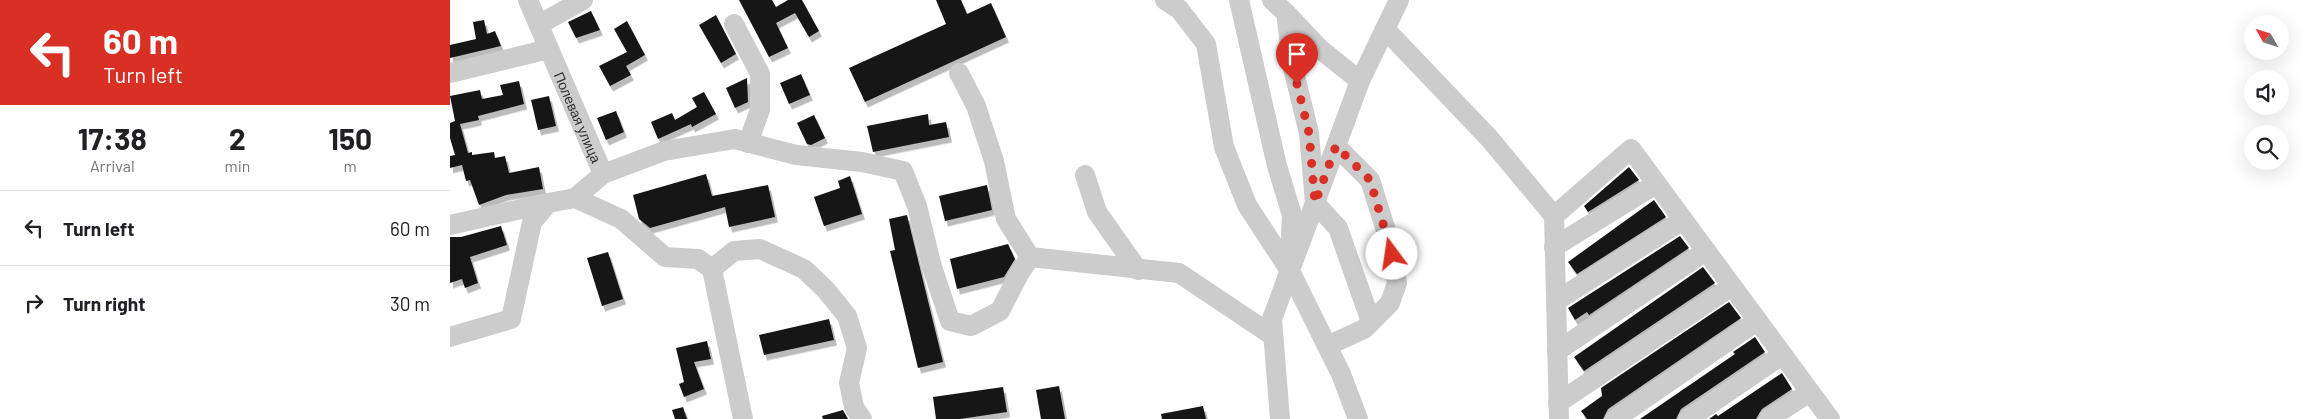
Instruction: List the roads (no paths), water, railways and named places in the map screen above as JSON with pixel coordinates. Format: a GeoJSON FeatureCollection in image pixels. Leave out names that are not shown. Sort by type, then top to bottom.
{"type":"FeatureCollection","features":[{"type":"Feature","properties":{"kind":"street","name":"Полевая улица"},"geometry":{"type":"LineString","coordinates":[[528,0],[540,24],[603,174],[575,198]]}},
{"type":"Feature","properties":{"kind":"street"},"geometry":{"type":"LineString","coordinates":[[540,24],[583,0]]}},
{"type":"Feature","properties":{"kind":"street"},"geometry":{"type":"LineString","coordinates":[[1239,0],[1277,166],[1292,215],[1290,271]]}},
{"type":"Feature","properties":{"kind":"street"},"geometry":{"type":"LineString","coordinates":[[1280,419],[1272,319],[1360,81],[1399,0]]}},
{"type":"Feature","properties":{"kind":"street"},"geometry":{"type":"LineString","coordinates":[[1177,3],[1206,44],[1224,147],[1247,206],[1290,271],[1327,346],[1358,419]]}},
{"type":"Feature","properties":{"kind":"street"},"geometry":{"type":"LineString","coordinates":[[1279,6],[1320,49],[1360,81]]}},
{"type":"Feature","properties":{"kind":"street"},"geometry":{"type":"LineString","coordinates":[[1279,6],[1309,133],[1315,203],[1338,228],[1371,322]]}},
{"type":"Feature","properties":{"kind":"street"},"geometry":{"type":"LineString","coordinates":[[734,24],[760,74],[760,110],[748,143]]}},
{"type":"Feature","properties":{"kind":"street"},"geometry":{"type":"LineString","coordinates":[[1386,29],[1489,138],[1554,216],[1558,411]]}},
{"type":"Feature","properties":{"kind":"street"},"geometry":{"type":"LineString","coordinates":[[450,73],[549,49]]}},
{"type":"Feature","properties":{"kind":"street"},"geometry":{"type":"LineString","coordinates":[[959,74],[976,106],[994,161],[1006,219],[1030,257]]}},
{"type":"Feature","properties":{"kind":"street"},"geometry":{"type":"LineString","coordinates":[[603,174],[664,151],[735,139],[796,155],[862,162],[903,171],[917,206],[932,267],[950,321],[971,326],[1000,311],[1030,257]]}},
{"type":"Feature","properties":{"kind":"street"},"geometry":{"type":"LineString","coordinates":[[1327,346],[1364,329],[1390,303],[1397,283],[1389,240],[1370,180],[1336,146]]}},
{"type":"Feature","properties":{"kind":"street"},"geometry":{"type":"LineString","coordinates":[[1554,216],[1631,149],[1830,419]]}},
{"type":"Feature","properties":{"kind":"street"},"geometry":{"type":"LineString","coordinates":[[1085,175],[1097,212],[1138,270]]}},
{"type":"Feature","properties":{"kind":"street"},"geometry":{"type":"LineString","coordinates":[[1554,247],[1656,184]]}},
{"type":"Feature","properties":{"kind":"street"},"geometry":{"type":"LineString","coordinates":[[450,225],[575,198],[621,219],[665,257],[698,259],[712,268],[717,300],[743,419]]}},
{"type":"Feature","properties":{"kind":"street"},"geometry":{"type":"LineString","coordinates":[[450,337],[511,319],[532,222],[548,203]]}},
{"type":"Feature","properties":{"kind":"street"},"geometry":{"type":"LineString","coordinates":[[1556,301],[1683,220]]}},
{"type":"Feature","properties":{"kind":"street"},"geometry":{"type":"LineString","coordinates":[[712,268],[734,251],[760,249],[804,270],[826,290],[847,316],[857,348],[849,382],[854,407],[862,419]]}},
{"type":"Feature","properties":{"kind":"street"},"geometry":{"type":"LineString","coordinates":[[1557,351],[1706,251]]}},
{"type":"Feature","properties":{"kind":"street"},"geometry":{"type":"LineString","coordinates":[[1030,257],[1179,273],[1273,336]]}},
{"type":"Feature","properties":{"kind":"street"},"geometry":{"type":"LineString","coordinates":[[1558,411],[1732,286]]}},
{"type":"Feature","properties":{"kind":"street"},"geometry":{"type":"LineString","coordinates":[[1615,419],[1757,321]]}},
{"type":"Feature","properties":{"kind":"street"},"geometry":{"type":"LineString","coordinates":[[1688,419],[1782,355]]}},
{"type":"Feature","properties":{"kind":"street"},"geometry":{"type":"LineString","coordinates":[[1768,419],[1810,392]]}}]}
